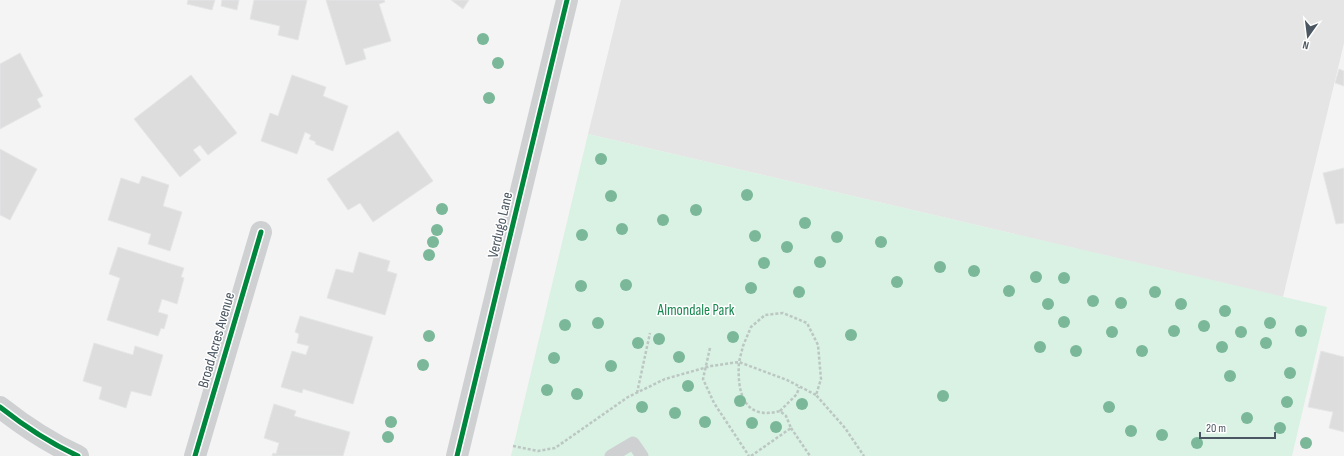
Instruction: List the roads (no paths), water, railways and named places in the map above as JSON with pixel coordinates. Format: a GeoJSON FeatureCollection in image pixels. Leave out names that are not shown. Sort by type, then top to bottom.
{"type":"FeatureCollection","features":[{"type":"Feature","properties":{"kind":"street","name":"Verdugo Lane"},"geometry":{"type":"LineString","coordinates":[[458,456],[567,0]]}},
{"type":"Feature","properties":{"kind":"street","name":"Broad Acres Avenue"},"geometry":{"type":"LineString","coordinates":[[195,456],[261,232]]}},
{"type":"Feature","properties":{"kind":"street"},"geometry":{"type":"LineString","coordinates":[[0,407],[57,445],[78,456]]}},
{"type":"Feature","properties":{"kind":"lane"},"geometry":{"type":"LineString","coordinates":[[611,456],[633,443],[642,456]]}},
{"type":"Feature","properties":{"kind":"park label","name":"Almondale Park"},"geometry":{"type":"Point","coordinates":[696,310]}}]}
